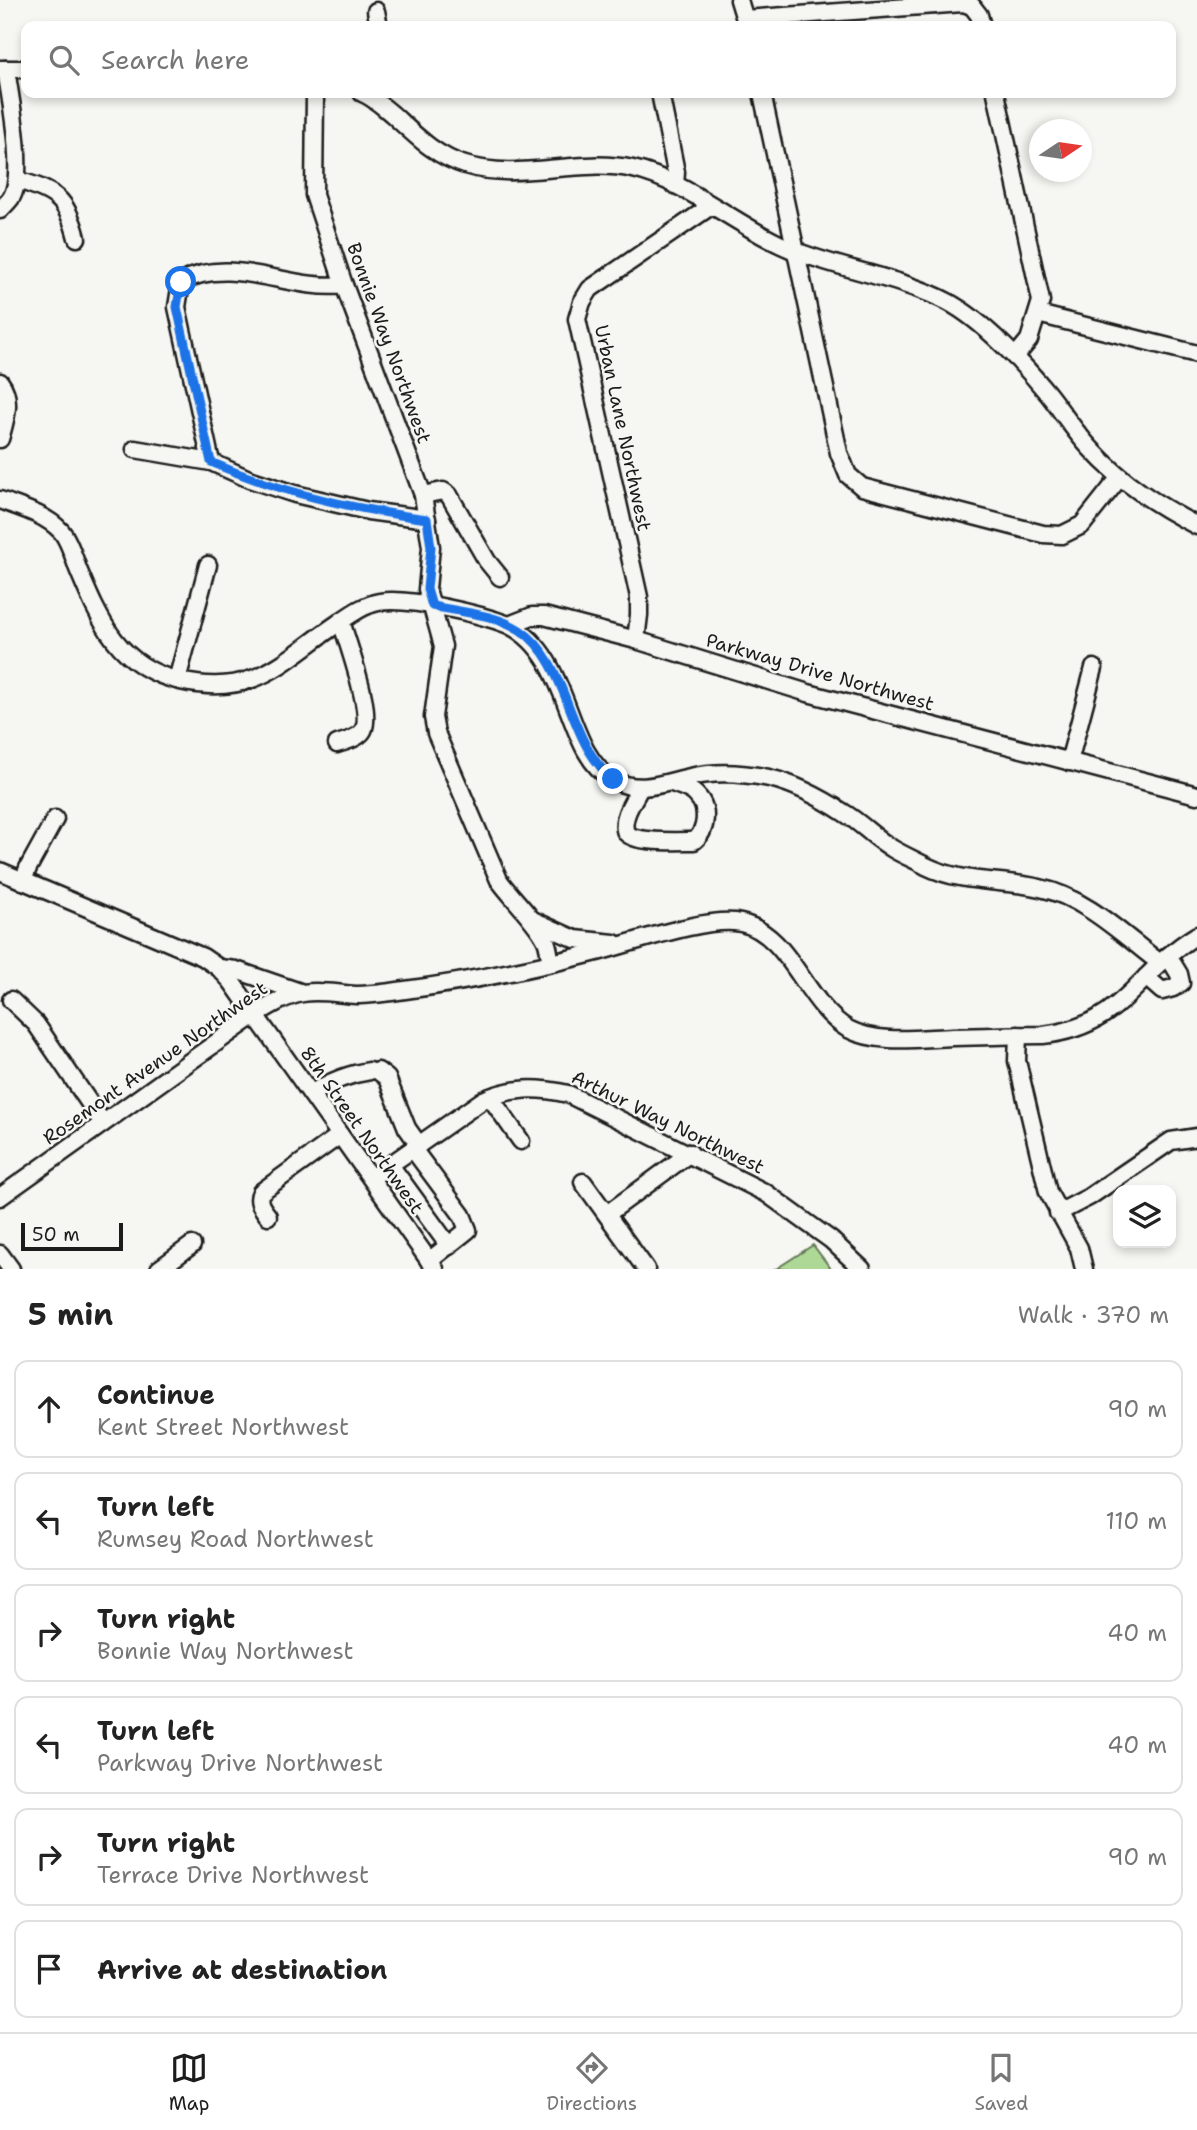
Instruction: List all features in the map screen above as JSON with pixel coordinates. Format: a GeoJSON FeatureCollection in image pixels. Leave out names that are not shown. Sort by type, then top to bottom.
{"type":"FeatureCollection","features":[{"type":"Feature","properties":{"kind":"street"},"geometry":{"type":"LineString","coordinates":[[739,0],[745,21]]}},
{"type":"Feature","properties":{"kind":"street"},"geometry":{"type":"LineString","coordinates":[[768,21],[963,3],[974,3],[981,21]]}},
{"type":"Feature","properties":{"kind":"street"},"geometry":{"type":"LineString","coordinates":[[0,210],[12,197],[17,180],[15,138],[3,69],[21,69]]}},
{"type":"Feature","properties":{"kind":"street","name":"Bonnie Way Northwest"},"geometry":{"type":"LineString","coordinates":[[315,98],[314,195],[344,285],[423,495],[431,547],[427,589],[443,646],[443,663],[433,718],[436,733],[499,880],[546,941],[551,962]]}},
{"type":"Feature","properties":{"kind":"street"},"geometry":{"type":"LineString","coordinates":[[375,98],[430,148],[463,164],[509,172],[581,165],[615,166],[643,172],[675,185],[751,229],[797,251],[906,286],[949,303],[1014,357],[1049,395],[1087,445],[1120,477],[1145,497],[1197,526]]}},
{"type":"Feature","properties":{"kind":"street"},"geometry":{"type":"LineString","coordinates":[[661,98],[676,172],[675,185]]}},
{"type":"Feature","properties":{"kind":"street"},"geometry":{"type":"LineString","coordinates":[[763,98],[839,453],[848,475],[862,487],[1043,534],[1062,535],[1082,525],[1120,477]]}},
{"type":"Feature","properties":{"kind":"street"},"geometry":{"type":"LineString","coordinates":[[997,98],[1041,300],[1029,340],[1014,357]]}},
{"type":"Feature","properties":{"kind":"street"},"geometry":{"type":"LineString","coordinates":[[17,180],[46,188],[63,202],[72,216],[77,238]]}},
{"type":"Feature","properties":{"kind":"street","name":"Urban Lane Northwest"},"geometry":{"type":"LineString","coordinates":[[636,640],[639,597],[577,319],[582,302],[590,289],[711,206]]}},
{"type":"Feature","properties":{"kind":"street"},"geometry":{"type":"LineString","coordinates":[[211,462],[177,307],[181,282],[195,275],[218,272],[267,275],[326,287],[344,285]]}},
{"type":"Feature","properties":{"kind":"street"},"geometry":{"type":"LineString","coordinates":[[1038,314],[1197,354]]}},
{"type":"Feature","properties":{"kind":"street"},"geometry":{"type":"LineString","coordinates":[[0,382],[7,401],[0,439]]}},
{"type":"Feature","properties":{"kind":"street"},"geometry":{"type":"LineString","coordinates":[[135,449],[211,462],[249,479],[295,494],[368,511],[427,519]]}},
{"type":"Feature","properties":{"kind":"street"},"geometry":{"type":"LineString","coordinates":[[423,495],[443,491],[449,495],[499,577]]}},
{"type":"Feature","properties":{"kind":"street"},"geometry":{"type":"LineString","coordinates":[[0,500],[42,516],[62,532],[97,615],[110,637],[134,659],[177,680],[205,686],[233,685],[258,678],[285,663],[354,611],[379,602],[432,606],[495,619],[529,638],[547,659],[586,749],[598,768],[613,779],[640,788],[691,777],[743,774],[798,787],[847,814],[892,848],[929,867],[978,882],[1039,887],[1064,895],[1088,908],[1164,960],[1179,974],[1181,983],[1173,989],[1162,991],[1146,977]]}},
{"type":"Feature","properties":{"kind":"street"},"geometry":{"type":"LineString","coordinates":[[177,680],[208,565]]}},
{"type":"Feature","properties":{"kind":"street","name":"Parkway Drive Northwest"},"geometry":{"type":"LineString","coordinates":[[509,625],[531,616],[544,616],[636,640],[808,693],[1197,795]]}},
{"type":"Feature","properties":{"kind":"street"},"geometry":{"type":"LineString","coordinates":[[337,744],[354,738],[363,731],[365,723],[365,707],[341,621]]}},
{"type":"Feature","properties":{"kind":"street"},"geometry":{"type":"LineString","coordinates":[[1069,762],[1094,668]]}},
{"type":"Feature","properties":{"kind":"street"},"geometry":{"type":"LineString","coordinates":[[640,788],[628,810],[624,828],[626,834],[631,838],[649,840],[694,841],[704,831],[705,814],[702,803],[692,792],[672,783]]}},
{"type":"Feature","properties":{"kind":"street"},"geometry":{"type":"LineString","coordinates":[[23,881],[55,819]]}},
{"type":"Feature","properties":{"kind":"street"},"geometry":{"type":"LineString","coordinates":[[0,871],[203,957],[219,968],[236,970],[302,993]]}},
{"type":"Feature","properties":{"kind":"street"},"geometry":{"type":"LineString","coordinates":[[527,916],[575,939],[626,944]]}},
{"type":"Feature","properties":{"kind":"street","name":"Rosemont Avenue Northwest"},"geometry":{"type":"LineString","coordinates":[[0,1197],[255,1015],[285,998],[302,993],[357,995],[425,987],[551,962],[709,923],[740,922],[754,927],[773,941],[821,1005],[834,1018],[861,1034],[900,1039],[1018,1035],[1064,1032],[1091,1023],[1123,1001],[1164,960],[1197,935]]}},
{"type":"Feature","properties":{"kind":"street","name":"8th Street Northwest"},"geometry":{"type":"LineString","coordinates":[[219,968],[432,1265]]}},
{"type":"Feature","properties":{"kind":"street"},"geometry":{"type":"LineString","coordinates":[[11,1000],[36,1024],[103,1123]]}},
{"type":"Feature","properties":{"kind":"street"},"geometry":{"type":"LineString","coordinates":[[1018,1035],[1017,1061],[1048,1192],[1079,1248],[1084,1269]]}},
{"type":"Feature","properties":{"kind":"street"},"geometry":{"type":"LineString","coordinates":[[311,1094],[355,1073],[374,1071],[387,1078],[424,1164],[467,1225],[466,1234],[449,1246],[432,1265]]}},
{"type":"Feature","properties":{"kind":"street","name":"Arthur Way Northwest"},"geometry":{"type":"LineString","coordinates":[[371,1178],[490,1097],[523,1088],[545,1089],[568,1094],[766,1193],[831,1240],[862,1269]]}},
{"type":"Feature","properties":{"kind":"street"},"geometry":{"type":"LineString","coordinates":[[490,1097],[521,1141]]}},
{"type":"Feature","properties":{"kind":"street"},"geometry":{"type":"LineString","coordinates":[[268,1216],[260,1205],[261,1192],[340,1135]]}},
{"type":"Feature","properties":{"kind":"street"},"geometry":{"type":"LineString","coordinates":[[1062,1220],[1088,1197],[1171,1141],[1197,1137]]}},
{"type":"Feature","properties":{"kind":"street"},"geometry":{"type":"LineString","coordinates":[[607,1214],[690,1153]]}},
{"type":"Feature","properties":{"kind":"street"},"geometry":{"type":"LineString","coordinates":[[401,1180],[424,1164]]}},
{"type":"Feature","properties":{"kind":"street"},"geometry":{"type":"LineString","coordinates":[[390,1165],[449,1246]]}},
{"type":"Feature","properties":{"kind":"street"},"geometry":{"type":"LineString","coordinates":[[583,1182],[646,1269]]}},
{"type":"Feature","properties":{"kind":"street"},"geometry":{"type":"LineString","coordinates":[[159,1269],[192,1245]]}},
{"type":"Feature","properties":{"kind":"street"},"geometry":{"type":"LineString","coordinates":[[0,1254],[11,1269]]}},
{"type":"Feature","properties":{"kind":"green space"},"geometry":{"type":"Polygon","coordinates":[[[813,1245],[831,1269],[776,1269],[813,1245]]]}},
{"type":"Feature","properties":{"kind":"route"},"geometry":{"type":"LineString","coordinates":[[181,282],[177,307],[211,462],[249,479],[295,494],[368,511],[427,519],[431,547],[427,589],[432,606],[495,619],[521,631],[529,638],[547,659],[586,749],[598,768],[613,779]]}}]}
